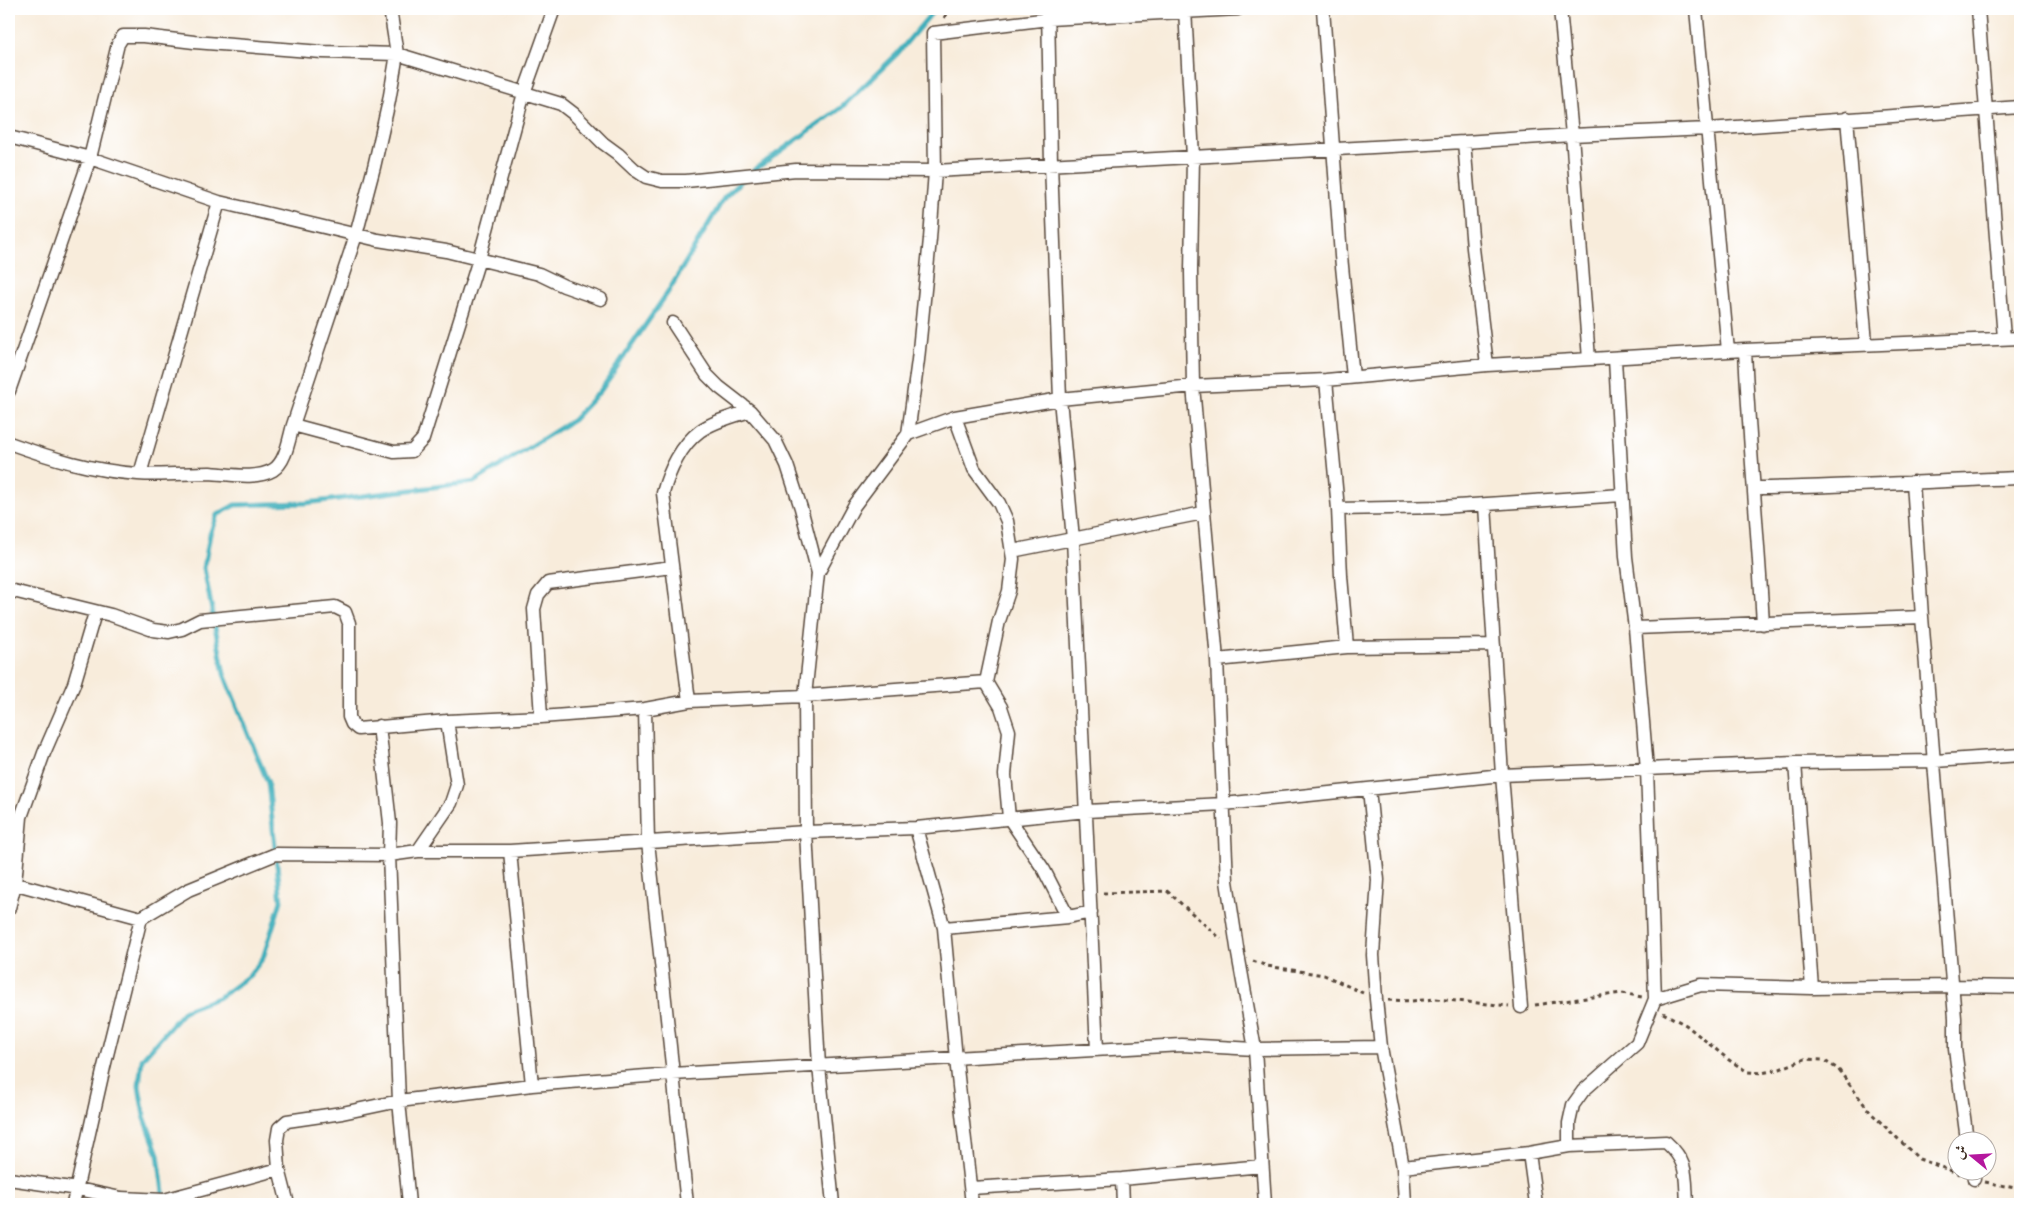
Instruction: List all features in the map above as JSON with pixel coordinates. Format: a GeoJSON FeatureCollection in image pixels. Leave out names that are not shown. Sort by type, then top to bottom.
{"type":"FeatureCollection","features":[{"type":"Feature","properties":{"kind":"street"},"geometry":{"type":"LineString","coordinates":[[9,443],[74,464],[106,471],[140,474],[256,475],[274,470],[281,463],[356,235],[389,101],[397,54],[390,9]]}},
{"type":"Feature","properties":{"kind":"street"},"geometry":{"type":"LineString","coordinates":[[293,425],[394,452],[412,452],[423,438],[479,260],[524,93],[554,9]]}},
{"type":"Feature","properties":{"kind":"street"},"geometry":{"type":"LineString","coordinates":[[818,573],[854,506],[908,434],[925,299],[934,170],[933,33],[1049,14],[1238,9]]}},
{"type":"Feature","properties":{"kind":"street"},"geometry":{"type":"LineString","coordinates":[[1323,9],[1353,377]]}},
{"type":"Feature","properties":{"kind":"street"},"geometry":{"type":"LineString","coordinates":[[1560,9],[1572,135],[1589,359]]}},
{"type":"Feature","properties":{"kind":"street"},"geometry":{"type":"LineString","coordinates":[[1696,9],[1728,351]]}},
{"type":"Feature","properties":{"kind":"street"},"geometry":{"type":"LineString","coordinates":[[1978,9],[2004,338]]}},
{"type":"Feature","properties":{"kind":"street"},"geometry":{"type":"LineString","coordinates":[[1186,11],[1193,157],[1191,272],[1193,386],[1217,660],[1227,881],[1255,1049],[1264,1204]]}},
{"type":"Feature","properties":{"kind":"street"},"geometry":{"type":"LineString","coordinates":[[1049,14],[1060,399],[1073,539],[1097,1050]]}},
{"type":"Feature","properties":{"kind":"street"},"geometry":{"type":"LineString","coordinates":[[9,391],[90,158],[118,44],[123,36],[144,36],[322,52],[397,54],[560,104],[574,114],[603,143],[634,169],[646,177],[662,181],[686,181],[796,170],[934,170],[1708,129],[2020,107]]}},
{"type":"Feature","properties":{"kind":"street"},"geometry":{"type":"LineString","coordinates":[[1847,118],[1866,343]]}},
{"type":"Feature","properties":{"kind":"street"},"geometry":{"type":"LineString","coordinates":[[9,137],[90,158],[219,202],[356,235],[446,251],[539,274],[564,286],[601,299]]}},
{"type":"Feature","properties":{"kind":"street"},"geometry":{"type":"LineString","coordinates":[[1464,142],[1473,248],[1487,365]]}},
{"type":"Feature","properties":{"kind":"street"},"geometry":{"type":"LineString","coordinates":[[140,474],[219,202]]}},
{"type":"Feature","properties":{"kind":"street"},"geometry":{"type":"LineString","coordinates":[[674,323],[707,375],[750,411],[775,440],[787,465],[801,508],[818,573],[805,696],[806,832],[819,1066],[833,1204]]}},
{"type":"Feature","properties":{"kind":"street"},"geometry":{"type":"LineString","coordinates":[[908,434],[956,417],[1060,399],[1193,386],[1326,380],[1487,365],[1589,359],[1866,343],[2020,338]]}},
{"type":"Feature","properties":{"kind":"street"},"geometry":{"type":"LineString","coordinates":[[1745,350],[1748,422],[1763,624]]}},
{"type":"Feature","properties":{"kind":"street"},"geometry":{"type":"LineString","coordinates":[[1569,1146],[1569,1123],[1573,1105],[1583,1091],[1636,1043],[1653,1003],[1647,769],[1635,628],[1626,557],[1615,359]]}},
{"type":"Feature","properties":{"kind":"street"},"geometry":{"type":"LineString","coordinates":[[1326,380],[1338,509],[1347,647]]}},
{"type":"Feature","properties":{"kind":"street"},"geometry":{"type":"LineString","coordinates":[[689,701],[663,493],[669,473],[688,444],[700,431],[724,419],[750,411]]}},
{"type":"Feature","properties":{"kind":"street"},"geometry":{"type":"LineString","coordinates":[[956,417],[967,454],[974,468],[999,502],[1006,521],[1012,551],[1013,559],[1009,591],[999,621],[986,682],[1001,707],[1009,731],[1005,776],[1009,818],[1044,870],[1068,917]]}},
{"type":"Feature","properties":{"kind":"street"},"geometry":{"type":"LineString","coordinates":[[1754,488],[1829,487],[2020,478]]}},
{"type":"Feature","properties":{"kind":"street"},"geometry":{"type":"LineString","coordinates":[[1913,482],[1922,617],[1955,1018],[1955,1049],[1966,1130]]}},
{"type":"Feature","properties":{"kind":"street"},"geometry":{"type":"LineString","coordinates":[[1338,509],[1401,509],[1622,495]]}},
{"type":"Feature","properties":{"kind":"street"},"geometry":{"type":"LineString","coordinates":[[1485,504],[1502,775],[1522,1007]]}},
{"type":"Feature","properties":{"kind":"street"},"geometry":{"type":"LineString","coordinates":[[1012,551],[1203,513]]}},
{"type":"Feature","properties":{"kind":"street"},"geometry":{"type":"LineString","coordinates":[[541,717],[534,609],[538,595],[548,583],[672,567]]}},
{"type":"Feature","properties":{"kind":"street"},"geometry":{"type":"LineString","coordinates":[[9,590],[111,616],[153,630],[169,632],[182,629],[200,620],[335,607],[345,612],[349,623],[349,717],[352,724],[358,728],[447,720],[541,717],[645,709],[689,701],[805,696],[986,682]]}},
{"type":"Feature","properties":{"kind":"street"},"geometry":{"type":"LineString","coordinates":[[9,908],[21,816],[40,761],[74,684],[95,613]]}},
{"type":"Feature","properties":{"kind":"street"},"geometry":{"type":"LineString","coordinates":[[1635,628],[1922,617]]}},
{"type":"Feature","properties":{"kind":"street"},"geometry":{"type":"LineString","coordinates":[[1217,660],[1347,647],[1494,645]]}},
{"type":"Feature","properties":{"kind":"street"},"geometry":{"type":"LineString","coordinates":[[645,709],[648,842],[687,1204]]}},
{"type":"Feature","properties":{"kind":"street"},"geometry":{"type":"LineString","coordinates":[[418,851],[447,811],[457,785],[447,720]]}},
{"type":"Feature","properties":{"kind":"street"},"geometry":{"type":"LineString","coordinates":[[379,726],[390,823],[389,855],[399,1101],[409,1204]]}},
{"type":"Feature","properties":{"kind":"street"},"geometry":{"type":"LineString","coordinates":[[73,1204],[78,1189],[104,1067],[141,918],[188,890],[276,854],[389,855],[418,851],[510,851],[806,832],[916,828],[1087,811],[1224,804],[1502,775],[1795,763],[1935,761],[2020,755]]}},
{"type":"Feature","properties":{"kind":"street"},"geometry":{"type":"LineString","coordinates":[[1795,763],[1812,988]]}},
{"type":"Feature","properties":{"kind":"street"},"geometry":{"type":"LineString","coordinates":[[1369,789],[1378,880],[1373,954],[1376,999],[1381,1048],[1403,1167],[1405,1204]]}},
{"type":"Feature","properties":{"kind":"street"},"geometry":{"type":"LineString","coordinates":[[916,828],[944,928],[972,1204]]}},
{"type":"Feature","properties":{"kind":"street"},"geometry":{"type":"LineString","coordinates":[[510,851],[532,1085]]}},
{"type":"Feature","properties":{"kind":"street"},"geometry":{"type":"LineString","coordinates":[[12,883],[141,918]]}},
{"type":"Feature","properties":{"kind":"street"},"geometry":{"type":"LineString","coordinates":[[944,928],[1068,917],[1091,912]]}},
{"type":"Feature","properties":{"kind":"street"},"geometry":{"type":"LineString","coordinates":[[1653,1003],[1701,985],[1812,988],[2020,987]]}},
{"type":"Feature","properties":{"kind":"street"},"geometry":{"type":"LineString","coordinates":[[288,1204],[279,1169],[277,1140],[279,1128],[287,1121],[342,1113],[399,1101],[532,1085],[672,1074],[1182,1045],[1255,1049],[1381,1048]]}},
{"type":"Feature","properties":{"kind":"street"},"geometry":{"type":"LineString","coordinates":[[1403,1167],[1529,1153],[1569,1146],[1666,1142],[1679,1153],[1685,1168],[1687,1204]]}},
{"type":"Feature","properties":{"kind":"street"},"geometry":{"type":"LineString","coordinates":[[1529,1153],[1536,1204]]}},
{"type":"Feature","properties":{"kind":"street"},"geometry":{"type":"LineString","coordinates":[[970,1188],[1122,1179],[1262,1166]]}},
{"type":"Feature","properties":{"kind":"street"},"geometry":{"type":"LineString","coordinates":[[9,1179],[78,1189],[121,1198],[164,1200],[279,1169]]}},
{"type":"Feature","properties":{"kind":"street"},"geometry":{"type":"LineString","coordinates":[[1122,1179],[1123,1204]]}},
{"type":"Feature","properties":{"kind":"path"},"geometry":{"type":"LineString","coordinates":[[1090,894],[1167,891],[1238,954],[1268,966],[1324,975],[1376,999],[1411,1001],[1436,999],[1522,1007],[1622,993],[1653,1003],[1686,1025],[1729,1060],[1748,1072],[1762,1073],[1780,1069],[1805,1059],[1823,1060],[1838,1069],[1870,1112],[1920,1159],[1946,1170]]}},
{"type":"Feature","properties":{"kind":"path"},"geometry":{"type":"LineString","coordinates":[[1990,1180],[2020,1189]]}},
{"type":"Feature","properties":{"kind":"waterway"},"geometry":{"type":"LineString","coordinates":[[754,170],[841,108],[897,54],[935,9]]}},
{"type":"Feature","properties":{"kind":"waterway"},"geometry":{"type":"LineString","coordinates":[[164,1199],[158,1154],[144,1116],[139,1086],[142,1059],[185,1010],[220,997],[250,975],[263,958],[281,901],[268,783],[224,674],[204,568],[210,534],[217,515],[235,505],[306,503],[474,482],[573,420],[601,390],[668,292],[724,198],[745,177]]}}]}
